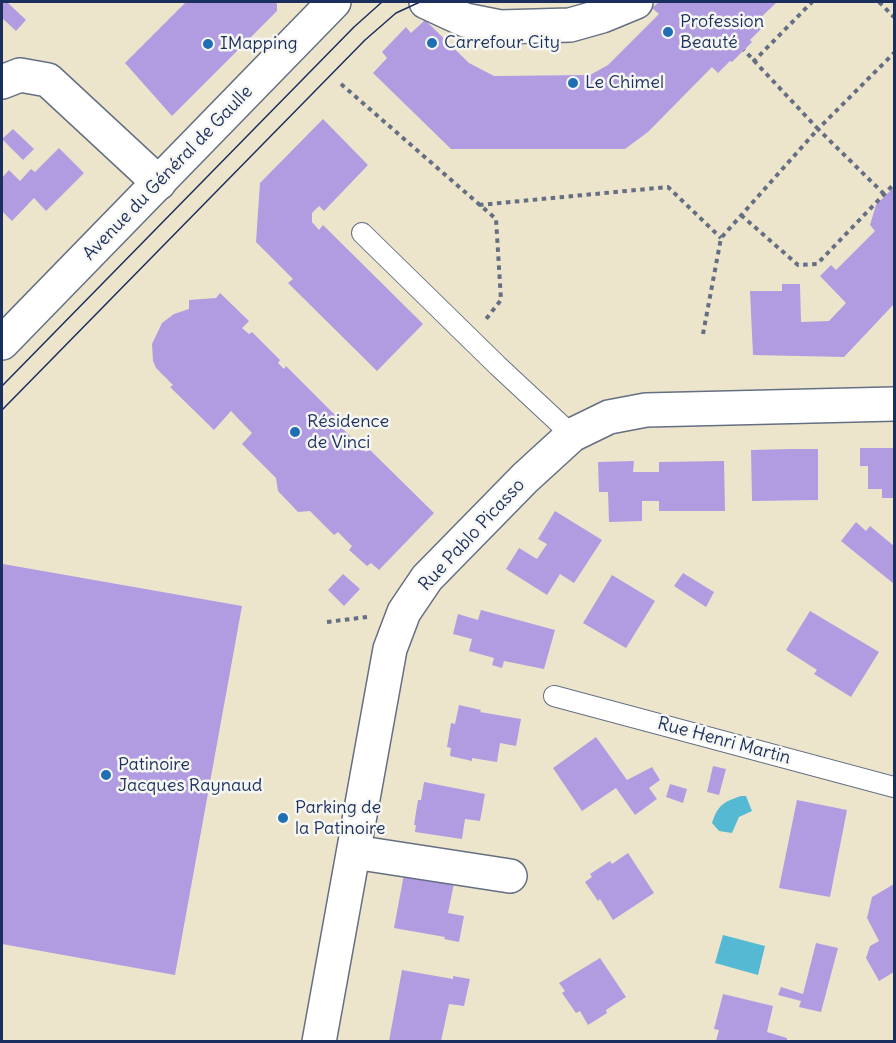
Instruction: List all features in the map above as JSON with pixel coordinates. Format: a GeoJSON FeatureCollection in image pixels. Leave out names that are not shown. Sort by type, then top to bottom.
{"type":"FeatureCollection","features":[{"type":"Feature","properties":{"kind":"street","name":"Avenue du Général de Gaulle"},"geometry":{"type":"LineString","coordinates":[[2,343],[334,2]]}},
{"type":"Feature","properties":{"kind":"street"},"geometry":{"type":"LineString","coordinates":[[426,2],[465,20],[500,27],[570,25],[602,16],[636,2]]}},
{"type":"Feature","properties":{"kind":"street"},"geometry":{"type":"LineString","coordinates":[[2,82],[20,75],[48,80],[159,183]]}},
{"type":"Feature","properties":{"kind":"street","name":"Rue Pablo Picasso"},"geometry":{"type":"LineString","coordinates":[[319,1041],[390,649],[404,612],[427,578],[525,478],[572,435],[609,417],[646,410],[894,404]]}},
{"type":"Feature","properties":{"kind":"street"},"geometry":{"type":"LineString","coordinates":[[356,840],[510,876]]}},
{"type":"Feature","properties":{"kind":"lane"},"geometry":{"type":"LineString","coordinates":[[362,233],[572,435]]}},
{"type":"Feature","properties":{"kind":"lane","name":"Rue Henri Martin"},"geometry":{"type":"LineString","coordinates":[[554,696],[894,787]]}},
{"type":"Feature","properties":{"kind":"path"},"geometry":{"type":"LineString","coordinates":[[753,62],[812,2]]}},
{"type":"Feature","properties":{"kind":"path"},"geometry":{"type":"LineString","coordinates":[[879,2],[894,17]]}},
{"type":"Feature","properties":{"kind":"path"},"geometry":{"type":"LineString","coordinates":[[744,50],[818,129],[885,195]]}},
{"type":"Feature","properties":{"kind":"path"},"geometry":{"type":"LineString","coordinates":[[703,334],[721,238],[818,129],[894,53]]}},
{"type":"Feature","properties":{"kind":"path"},"geometry":{"type":"LineString","coordinates":[[341,84],[496,219],[501,300],[470,338]]}},
{"type":"Feature","properties":{"kind":"path"},"geometry":{"type":"LineString","coordinates":[[741,215],[798,265],[817,264],[894,184]]}},
{"type":"Feature","properties":{"kind":"path"},"geometry":{"type":"LineString","coordinates":[[478,205],[668,187],[721,238]]}},
{"type":"Feature","properties":{"kind":"water"},"geometry":{"type":"Polygon","coordinates":[[[746,796],[752,811],[739,817],[732,833],[719,831],[712,823],[719,808],[725,802],[746,796]]]}},
{"type":"Feature","properties":{"kind":"water"},"geometry":{"type":"Polygon","coordinates":[[[723,935],[765,946],[758,975],[715,963],[723,935]]]}},
{"type":"Feature","properties":{"kind":"building"},"geometry":{"type":"Polygon","coordinates":[[[2,2],[7,2],[26,20],[16,31],[2,18],[2,2]]]}},
{"type":"Feature","properties":{"kind":"building"},"geometry":{"type":"Polygon","coordinates":[[[186,2],[275,2],[277,11],[172,116],[125,63],[186,2]]]}},
{"type":"Feature","properties":{"kind":"building"},"geometry":{"type":"Polygon","coordinates":[[[659,2],[777,2],[756,22],[762,28],[732,62],[730,61],[718,73],[712,67],[648,132],[625,149],[451,149],[373,73],[387,58],[382,52],[406,27],[411,33],[425,20],[469,63],[494,76],[590,75],[608,65],[659,14],[652,8],[659,2]]]}},
{"type":"Feature","properties":{"kind":"building"},"geometry":{"type":"Polygon","coordinates":[[[323,119],[368,165],[324,211],[319,206],[312,213],[312,222],[319,230],[323,225],[423,324],[377,371],[288,283],[293,279],[256,242],[260,183],[323,119]]]}},
{"type":"Feature","properties":{"kind":"building"},"geometry":{"type":"Polygon","coordinates":[[[13,129],[34,149],[23,160],[2,139],[13,129]]]}},
{"type":"Feature","properties":{"kind":"building"},"geometry":{"type":"Polygon","coordinates":[[[59,148],[84,173],[46,211],[34,198],[12,221],[2,211],[2,178],[9,170],[20,181],[31,169],[35,172],[59,148]]]}},
{"type":"Feature","properties":{"kind":"building"},"geometry":{"type":"Polygon","coordinates":[[[894,187],[894,304],[844,357],[753,355],[750,291],[782,291],[782,284],[800,284],[801,322],[829,321],[846,303],[820,276],[831,265],[836,270],[875,231],[870,225],[876,205],[894,187]]]}},
{"type":"Feature","properties":{"kind":"building","name":"Résidence de Vinci"},"geometry":{"type":"Polygon","coordinates":[[[220,293],[249,321],[242,328],[249,334],[252,332],[280,360],[278,363],[284,369],[286,366],[337,417],[334,420],[366,452],[369,449],[434,513],[379,570],[371,563],[367,566],[349,550],[352,546],[338,532],[334,535],[310,511],[298,512],[278,491],[276,478],[242,444],[252,433],[231,411],[214,430],[170,387],[173,385],[156,368],[153,361],[152,344],[162,323],[174,314],[189,309],[189,300],[216,298],[220,293]]]}},
{"type":"Feature","properties":{"kind":"building"},"geometry":{"type":"Polygon","coordinates":[[[860,448],[894,448],[894,498],[882,498],[882,489],[868,489],[868,466],[860,466],[860,448]]]}},
{"type":"Feature","properties":{"kind":"building"},"geometry":{"type":"Polygon","coordinates":[[[818,449],[818,500],[752,501],[751,450],[818,449]]]}},
{"type":"Feature","properties":{"kind":"building"},"geometry":{"type":"Polygon","coordinates":[[[634,461],[633,472],[659,472],[659,462],[724,461],[725,511],[659,511],[659,501],[642,501],[642,521],[609,522],[608,492],[599,492],[598,462],[634,461]]]}},
{"type":"Feature","properties":{"kind":"building"},"geometry":{"type":"Polygon","coordinates":[[[555,511],[602,540],[574,583],[560,574],[547,595],[506,569],[519,548],[537,559],[547,544],[538,539],[555,511]]]}},
{"type":"Feature","properties":{"kind":"building"},"geometry":{"type":"Polygon","coordinates":[[[856,522],[866,531],[870,526],[894,546],[894,584],[841,541],[856,522]]]}},
{"type":"Feature","properties":{"kind":"building","name":"Patinoire Jacques Raynaud"},"geometry":{"type":"Polygon","coordinates":[[[3,564],[242,606],[175,975],[2,944],[3,564]]]}},
{"type":"Feature","properties":{"kind":"building"},"geometry":{"type":"Polygon","coordinates":[[[683,573],[714,592],[706,607],[674,586],[683,573]]]}},
{"type":"Feature","properties":{"kind":"building"},"geometry":{"type":"Polygon","coordinates":[[[343,574],[360,589],[344,606],[328,590],[343,574]]]}},
{"type":"Feature","properties":{"kind":"building"},"geometry":{"type":"Polygon","coordinates":[[[612,575],[655,601],[626,648],[583,623],[612,575]]]}},
{"type":"Feature","properties":{"kind":"building"},"geometry":{"type":"Polygon","coordinates":[[[481,610],[555,630],[544,669],[504,661],[502,668],[492,665],[494,658],[469,651],[472,639],[453,634],[458,614],[478,620],[481,610]]]}},
{"type":"Feature","properties":{"kind":"building"},"geometry":{"type":"Polygon","coordinates":[[[810,611],[879,652],[851,697],[814,674],[817,670],[786,650],[810,611]]]}},
{"type":"Feature","properties":{"kind":"building"},"geometry":{"type":"Polygon","coordinates":[[[459,705],[481,710],[480,712],[521,719],[516,746],[500,743],[497,762],[472,758],[472,761],[450,756],[451,748],[447,747],[451,723],[455,724],[459,705]]]}},
{"type":"Feature","properties":{"kind":"building"},"geometry":{"type":"Polygon","coordinates":[[[596,737],[627,780],[652,767],[660,780],[649,788],[657,799],[635,815],[616,788],[582,811],[553,768],[596,737]]]}},
{"type":"Feature","properties":{"kind":"building"},"geometry":{"type":"Polygon","coordinates":[[[713,766],[726,769],[719,795],[707,792],[713,766]]]}},
{"type":"Feature","properties":{"kind":"building"},"geometry":{"type":"Polygon","coordinates":[[[424,782],[485,794],[480,821],[465,819],[462,839],[415,832],[418,800],[421,800],[424,782]]]}},
{"type":"Feature","properties":{"kind":"building"},"geometry":{"type":"Polygon","coordinates":[[[670,784],[687,789],[683,803],[666,797],[670,784]]]}},
{"type":"Feature","properties":{"kind":"building"},"geometry":{"type":"Polygon","coordinates":[[[797,800],[847,810],[830,897],[779,888],[797,800]]]}},
{"type":"Feature","properties":{"kind":"building"},"geometry":{"type":"Polygon","coordinates":[[[628,853],[654,893],[613,920],[600,899],[598,901],[585,882],[592,877],[590,874],[610,861],[612,864],[628,853]]]}},
{"type":"Feature","properties":{"kind":"building"},"geometry":{"type":"Polygon","coordinates":[[[404,874],[454,883],[448,913],[464,916],[459,942],[444,939],[445,937],[394,928],[404,874]]]}},
{"type":"Feature","properties":{"kind":"building"},"geometry":{"type":"Polygon","coordinates":[[[894,884],[894,972],[879,981],[866,958],[870,946],[879,941],[867,918],[872,897],[894,884]]]}},
{"type":"Feature","properties":{"kind":"building"},"geometry":{"type":"Polygon","coordinates":[[[816,943],[838,948],[821,1012],[799,1007],[801,1001],[778,995],[781,987],[803,994],[816,943]]]}},
{"type":"Feature","properties":{"kind":"building"},"geometry":{"type":"Polygon","coordinates":[[[600,958],[626,997],[588,1025],[580,1011],[576,1013],[562,993],[565,991],[559,983],[600,958]]]}},
{"type":"Feature","properties":{"kind":"building"},"geometry":{"type":"Polygon","coordinates":[[[402,970],[453,979],[453,976],[470,979],[464,1006],[449,1004],[441,1041],[389,1041],[402,970]]]}},
{"type":"Feature","properties":{"kind":"building"},"geometry":{"type":"Polygon","coordinates":[[[723,994],[773,1006],[767,1032],[787,1038],[787,1041],[716,1041],[719,1030],[714,1029],[723,994]]]}},
{"type":"Feature","properties":{"kind":"tram line"},"geometry":{"type":"LineString","coordinates":[[2,386],[354,27],[382,2]]}},
{"type":"Feature","properties":{"kind":"tram line"},"geometry":{"type":"LineString","coordinates":[[2,410],[365,40],[396,13],[420,2]]}},
{"type":"Feature","properties":{"kind":"place","name":"Profession Beauté"},"geometry":{"type":"Point","coordinates":[668,32]}},
{"type":"Feature","properties":{"kind":"place","name":"Carrefour City"},"geometry":{"type":"Point","coordinates":[432,43]}},
{"type":"Feature","properties":{"kind":"place","name":"IMapping"},"geometry":{"type":"Point","coordinates":[208,44]}},
{"type":"Feature","properties":{"kind":"place","name":"Le Chimel"},"geometry":{"type":"Point","coordinates":[573,83]}},
{"type":"Feature","properties":{"kind":"place","name":"Résidence de Vinci"},"geometry":{"type":"Point","coordinates":[295,432]}},
{"type":"Feature","properties":{"kind":"place","name":"Patinoire Jacques Raynaud"},"geometry":{"type":"Point","coordinates":[106,775]}},
{"type":"Feature","properties":{"kind":"place","name":"Parking de la Patinoire"},"geometry":{"type":"Point","coordinates":[283,818]}}]}
